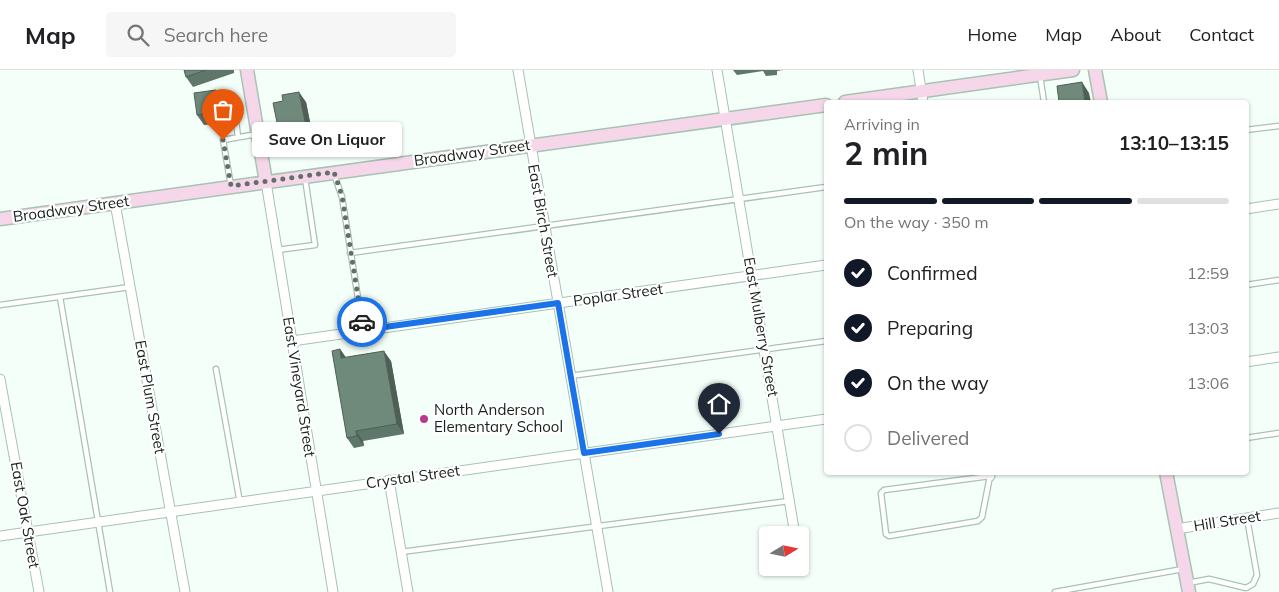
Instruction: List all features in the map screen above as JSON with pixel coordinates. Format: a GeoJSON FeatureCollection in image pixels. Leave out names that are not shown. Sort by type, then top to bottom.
{"type":"FeatureCollection","features":[{"type":"Feature","properties":{"kind":"main road"},"geometry":{"type":"LineString","coordinates":[[247,70],[266,182]]}},
{"type":"Feature","properties":{"kind":"main road"},"geometry":{"type":"LineString","coordinates":[[876,100],[922,97],[1007,75],[1040,75],[1072,70]]}},
{"type":"Feature","properties":{"kind":"main road"},"geometry":{"type":"LineString","coordinates":[[1095,70],[1101,100]]}},
{"type":"Feature","properties":{"kind":"main road","name":"Broadway Street"},"geometry":{"type":"LineString","coordinates":[[0,218],[824,105]]}},
{"type":"Feature","properties":{"kind":"main road"},"geometry":{"type":"LineString","coordinates":[[1167,475],[1188,588]]}},
{"type":"Feature","properties":{"kind":"street","name":"East Birch Street"},"geometry":{"type":"LineString","coordinates":[[518,70],[608,592]]}},
{"type":"Feature","properties":{"kind":"street","name":"East Mulberry Street"},"geometry":{"type":"LineString","coordinates":[[717,70],[794,526]]}},
{"type":"Feature","properties":{"kind":"street"},"geometry":{"type":"LineString","coordinates":[[918,70],[922,97]]}},
{"type":"Feature","properties":{"kind":"street","name":"East Vineyard Street"},"geometry":{"type":"LineString","coordinates":[[266,182],[333,592]]}},
{"type":"Feature","properties":{"kind":"street","name":"East Plum Street"},"geometry":{"type":"LineString","coordinates":[[115,202],[185,592]]}},
{"type":"Feature","properties":{"kind":"street"},"geometry":{"type":"LineString","coordinates":[[1249,209],[1279,204]]}},
{"type":"Feature","properties":{"kind":"street","name":"Poplar Street"},"geometry":{"type":"LineString","coordinates":[[292,341],[824,265]]}},
{"type":"Feature","properties":{"kind":"street"},"geometry":{"type":"LineString","coordinates":[[1249,362],[1279,358]]}},
{"type":"Feature","properties":{"kind":"street","name":"East Oak Street"},"geometry":{"type":"LineString","coordinates":[[0,379],[39,592]]}},
{"type":"Feature","properties":{"kind":"street","name":"Crystal Street"},"geometry":{"type":"LineString","coordinates":[[0,536],[824,419]]}},
{"type":"Feature","properties":{"kind":"street"},"geometry":{"type":"LineString","coordinates":[[389,480],[408,592]]}},
{"type":"Feature","properties":{"kind":"street","name":"Hill Street"},"geometry":{"type":"LineString","coordinates":[[1176,529],[1279,513]]}},
{"type":"Feature","properties":{"kind":"lane"},"geometry":{"type":"LineString","coordinates":[[1040,75],[1044,100]]}},
{"type":"Feature","properties":{"kind":"lane"},"geometry":{"type":"LineString","coordinates":[[233,98],[238,137]]}},
{"type":"Feature","properties":{"kind":"lane"},"geometry":{"type":"LineString","coordinates":[[1249,130],[1279,126]]}},
{"type":"Feature","properties":{"kind":"lane"},"geometry":{"type":"LineString","coordinates":[[231,186],[223,140],[258,134]]}},
{"type":"Feature","properties":{"kind":"lane"},"geometry":{"type":"LineString","coordinates":[[334,172],[342,196],[363,330]]}},
{"type":"Feature","properties":{"kind":"lane"},"geometry":{"type":"LineString","coordinates":[[277,250],[315,245],[305,177]]}},
{"type":"Feature","properties":{"kind":"lane"},"geometry":{"type":"LineString","coordinates":[[350,253],[544,224],[824,187]]}},
{"type":"Feature","properties":{"kind":"lane"},"geometry":{"type":"LineString","coordinates":[[1249,285],[1279,280]]}},
{"type":"Feature","properties":{"kind":"lane"},"geometry":{"type":"LineString","coordinates":[[0,305],[130,287]]}},
{"type":"Feature","properties":{"kind":"lane"},"geometry":{"type":"LineString","coordinates":[[60,298],[110,592]]}},
{"type":"Feature","properties":{"kind":"lane"},"geometry":{"type":"LineString","coordinates":[[570,376],[824,342]]}},
{"type":"Feature","properties":{"kind":"lane"},"geometry":{"type":"LineString","coordinates":[[216,369],[240,503]]}},
{"type":"Feature","properties":{"kind":"lane"},"geometry":{"type":"LineString","coordinates":[[1249,438],[1279,433]]}},
{"type":"Feature","properties":{"kind":"lane"},"geometry":{"type":"LineString","coordinates":[[983,475],[884,490],[881,493],[886,534],[889,536],[978,521],[982,517],[990,475]]}},
{"type":"Feature","properties":{"kind":"lane"},"geometry":{"type":"LineString","coordinates":[[401,552],[790,500]]}},
{"type":"Feature","properties":{"kind":"lane"},"geometry":{"type":"LineString","coordinates":[[1188,588],[1209,579],[1246,588],[1253,584],[1257,575],[1247,518]]}},
{"type":"Feature","properties":{"kind":"lane"},"geometry":{"type":"LineString","coordinates":[[1055,592],[1184,569]]}},
{"type":"Feature","properties":{"kind":"building"},"geometry":{"type":"Polygon","coordinates":[[[184,70],[206,70],[186,77],[184,70]]]}},
{"type":"Feature","properties":{"kind":"building"},"geometry":{"type":"Polygon","coordinates":[[[1082,82],[1085,100],[1059,100],[1057,86],[1082,82]]]}},
{"type":"Feature","properties":{"kind":"building"},"geometry":{"type":"Polygon","coordinates":[[[216,90],[218,112],[197,115],[194,93],[216,90]]]}},
{"type":"Feature","properties":{"kind":"building"},"geometry":{"type":"Polygon","coordinates":[[[299,92],[306,126],[279,132],[273,103],[283,101],[282,95],[299,92]]]}},
{"type":"Feature","properties":{"kind":"building"},"geometry":{"type":"Polygon","coordinates":[[[340,349],[341,358],[384,351],[397,424],[356,431],[357,436],[347,438],[332,351],[340,349]]]}},
{"type":"Feature","properties":{"kind":"way so far"},"geometry":{"type":"LineString","coordinates":[[223,140],[231,186],[334,172],[342,196],[362,322]]}},
{"type":"Feature","properties":{"kind":"place","name":"Save On Liquor"},"geometry":{"type":"Point","coordinates":[223,140]}},
{"type":"Feature","properties":{"kind":"place","name":"North Anderson Elementary School"},"geometry":{"type":"Point","coordinates":[424,419]}},
{"type":"Feature","properties":{"kind":"route"},"geometry":{"type":"LineString","coordinates":[[362,322],[363,330],[558,303],[584,453],[719,434]]}}]}
